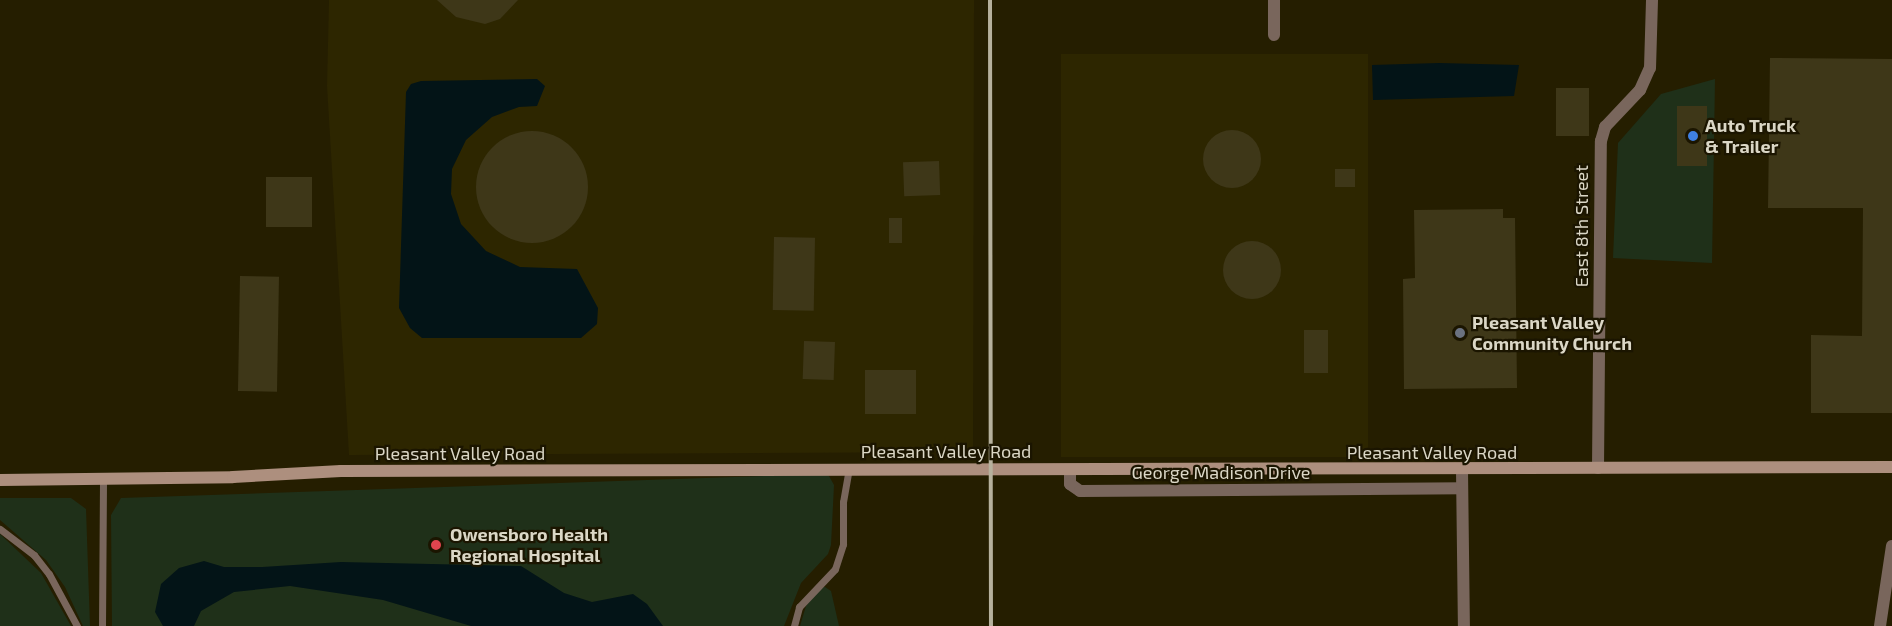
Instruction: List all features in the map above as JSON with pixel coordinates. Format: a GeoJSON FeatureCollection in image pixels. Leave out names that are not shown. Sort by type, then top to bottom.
{"type":"FeatureCollection","features":[{"type":"Feature","properties":{"kind":"street"},"geometry":{"type":"LineString","coordinates":[[1274,0],[1274,35]]}},
{"type":"Feature","properties":{"kind":"street","name":"East 8th Street"},"geometry":{"type":"LineString","coordinates":[[1598,468],[1601,141],[1605,127],[1640,90],[1650,68],[1652,0]]}},
{"type":"Feature","properties":{"kind":"street","name":"Pleasant Valley Road"},"geometry":{"type":"LineString","coordinates":[[0,480],[341,471],[1462,470],[1892,467]]}},
{"type":"Feature","properties":{"kind":"street","name":"George Madison Drive"},"geometry":{"type":"LineString","coordinates":[[1070,470],[1070,484],[1080,491],[1462,488]]}},
{"type":"Feature","properties":{"kind":"street"},"geometry":{"type":"LineString","coordinates":[[1462,470],[1464,626]]}},
{"type":"Feature","properties":{"kind":"street"},"geometry":{"type":"LineString","coordinates":[[1880,626],[1892,546]]}},
{"type":"Feature","properties":{"kind":"lane"},"geometry":{"type":"LineString","coordinates":[[794,626],[799,607],[835,569],[843,544],[843,502],[849,469]]}},
{"type":"Feature","properties":{"kind":"lane"},"geometry":{"type":"LineString","coordinates":[[102,626],[103,479]]}},
{"type":"Feature","properties":{"kind":"lane"},"geometry":{"type":"LineString","coordinates":[[0,529],[34,555],[50,574],[77,626]]}},
{"type":"Feature","properties":{"kind":"shaded area"},"geometry":{"type":"Polygon","coordinates":[[[329,0],[974,0],[973,452],[349,455],[327,86],[329,0]]]}},
{"type":"Feature","properties":{"kind":"shaded area"},"geometry":{"type":"Polygon","coordinates":[[[1061,54],[1368,54],[1368,457],[1061,457],[1061,54]]]}},
{"type":"Feature","properties":{"kind":"shaded area"},"geometry":{"type":"Polygon","coordinates":[[[1439,63],[1519,65],[1514,96],[1373,100],[1372,65],[1439,63]]]}},
{"type":"Feature","properties":{"kind":"shaded area"},"geometry":{"type":"Polygon","coordinates":[[[537,79],[545,86],[537,106],[519,107],[492,117],[466,140],[452,169],[451,194],[461,224],[486,251],[520,267],[577,269],[598,308],[597,324],[581,338],[422,338],[410,328],[399,308],[406,92],[411,84],[421,81],[537,79]]]}},
{"type":"Feature","properties":{"kind":"shaded area"},"geometry":{"type":"Polygon","coordinates":[[[204,561],[224,567],[341,562],[521,566],[564,593],[592,602],[633,594],[647,604],[663,626],[471,626],[383,600],[290,586],[234,592],[201,611],[194,626],[163,626],[155,612],[161,584],[179,568],[204,561]]]}},
{"type":"Feature","properties":{"kind":"green space","name":"Auto Truck & Trailer"},"geometry":{"type":"Polygon","coordinates":[[[1715,79],[1712,263],[1613,258],[1618,143],[1661,94],[1715,79]]]}},
{"type":"Feature","properties":{"kind":"green space","name":"Owensboro Health Regional Hospital"},"geometry":{"type":"Polygon","coordinates":[[[823,474],[829,476],[834,485],[831,545],[828,554],[801,583],[784,626],[112,626],[111,515],[121,498],[823,474]]]}},
{"type":"Feature","properties":{"kind":"green space"},"geometry":{"type":"Polygon","coordinates":[[[0,498],[71,498],[86,509],[90,626],[83,626],[65,587],[46,560],[0,520],[0,498]]]}},
{"type":"Feature","properties":{"kind":"green space"},"geometry":{"type":"Polygon","coordinates":[[[0,534],[41,573],[71,626],[0,626],[0,534]]]}},
{"type":"Feature","properties":{"kind":"green space"},"geometry":{"type":"Polygon","coordinates":[[[825,587],[831,591],[839,626],[800,626],[806,606],[819,588],[825,587]]]}},
{"type":"Feature","properties":{"kind":"building"},"geometry":{"type":"Polygon","coordinates":[[[437,0],[518,0],[500,19],[485,24],[456,17],[437,0]]]}},
{"type":"Feature","properties":{"kind":"building"},"geometry":{"type":"Polygon","coordinates":[[[1770,58],[1892,59],[1892,413],[1811,413],[1811,335],[1862,336],[1863,208],[1768,208],[1770,58]]]}},
{"type":"Feature","properties":{"kind":"building"},"geometry":{"type":"Polygon","coordinates":[[[1556,88],[1589,88],[1589,136],[1556,136],[1556,88]]]}},
{"type":"Feature","properties":{"kind":"building","name":"Auto Truck & Trailer"},"geometry":{"type":"Polygon","coordinates":[[[1677,106],[1707,106],[1707,166],[1677,166],[1677,106]]]}},
{"type":"Feature","properties":{"kind":"building"},"geometry":{"type":"Polygon","coordinates":[[[1232,130],[1243,132],[1256,143],[1261,159],[1259,170],[1248,183],[1232,188],[1221,186],[1208,175],[1203,159],[1205,148],[1216,135],[1232,130]]]}},
{"type":"Feature","properties":{"kind":"building"},"geometry":{"type":"Polygon","coordinates":[[[532,131],[553,135],[572,147],[584,166],[588,187],[584,208],[572,227],[553,239],[532,243],[511,239],[492,227],[480,208],[476,187],[480,166],[492,147],[511,135],[532,131]]]}},
{"type":"Feature","properties":{"kind":"building"},"geometry":{"type":"Polygon","coordinates":[[[939,161],[940,195],[904,196],[903,162],[939,161]]]}},
{"type":"Feature","properties":{"kind":"building"},"geometry":{"type":"Polygon","coordinates":[[[1335,169],[1355,169],[1355,187],[1335,187],[1335,169]]]}},
{"type":"Feature","properties":{"kind":"building"},"geometry":{"type":"Polygon","coordinates":[[[266,177],[312,177],[312,227],[266,227],[266,177]]]}},
{"type":"Feature","properties":{"kind":"building","name":"Pleasant Valley Community Church"},"geometry":{"type":"Polygon","coordinates":[[[1503,209],[1503,218],[1515,218],[1517,388],[1404,389],[1403,279],[1415,278],[1414,210],[1503,209]]]}},
{"type":"Feature","properties":{"kind":"building"},"geometry":{"type":"Polygon","coordinates":[[[889,218],[902,218],[902,243],[889,243],[889,218]]]}},
{"type":"Feature","properties":{"kind":"building"},"geometry":{"type":"Polygon","coordinates":[[[774,237],[815,238],[814,311],[773,310],[774,237]]]}},
{"type":"Feature","properties":{"kind":"building"},"geometry":{"type":"Polygon","coordinates":[[[1252,241],[1263,243],[1276,254],[1281,270],[1279,281],[1268,294],[1252,299],[1241,297],[1228,286],[1223,270],[1225,259],[1236,246],[1252,241]]]}},
{"type":"Feature","properties":{"kind":"building"},"geometry":{"type":"Polygon","coordinates":[[[240,276],[279,277],[277,392],[238,391],[240,276]]]}},
{"type":"Feature","properties":{"kind":"building"},"geometry":{"type":"Polygon","coordinates":[[[1304,330],[1328,330],[1328,373],[1304,373],[1304,330]]]}},
{"type":"Feature","properties":{"kind":"building"},"geometry":{"type":"Polygon","coordinates":[[[804,341],[835,342],[834,380],[803,379],[804,341]]]}},
{"type":"Feature","properties":{"kind":"building"},"geometry":{"type":"Polygon","coordinates":[[[865,370],[916,370],[916,414],[865,414],[865,370]]]}},
{"type":"Feature","properties":{"kind":"railway"},"geometry":{"type":"LineString","coordinates":[[990,0],[991,626]]}},
{"type":"Feature","properties":{"kind":"place","name":"Auto Truck & Trailer"},"geometry":{"type":"Point","coordinates":[1693,136]}},
{"type":"Feature","properties":{"kind":"place","name":"Pleasant Valley Community Church"},"geometry":{"type":"Point","coordinates":[1460,333]}},
{"type":"Feature","properties":{"kind":"place","name":"Owensboro Health Regional Hospital"},"geometry":{"type":"Point","coordinates":[436,545]}}]}
